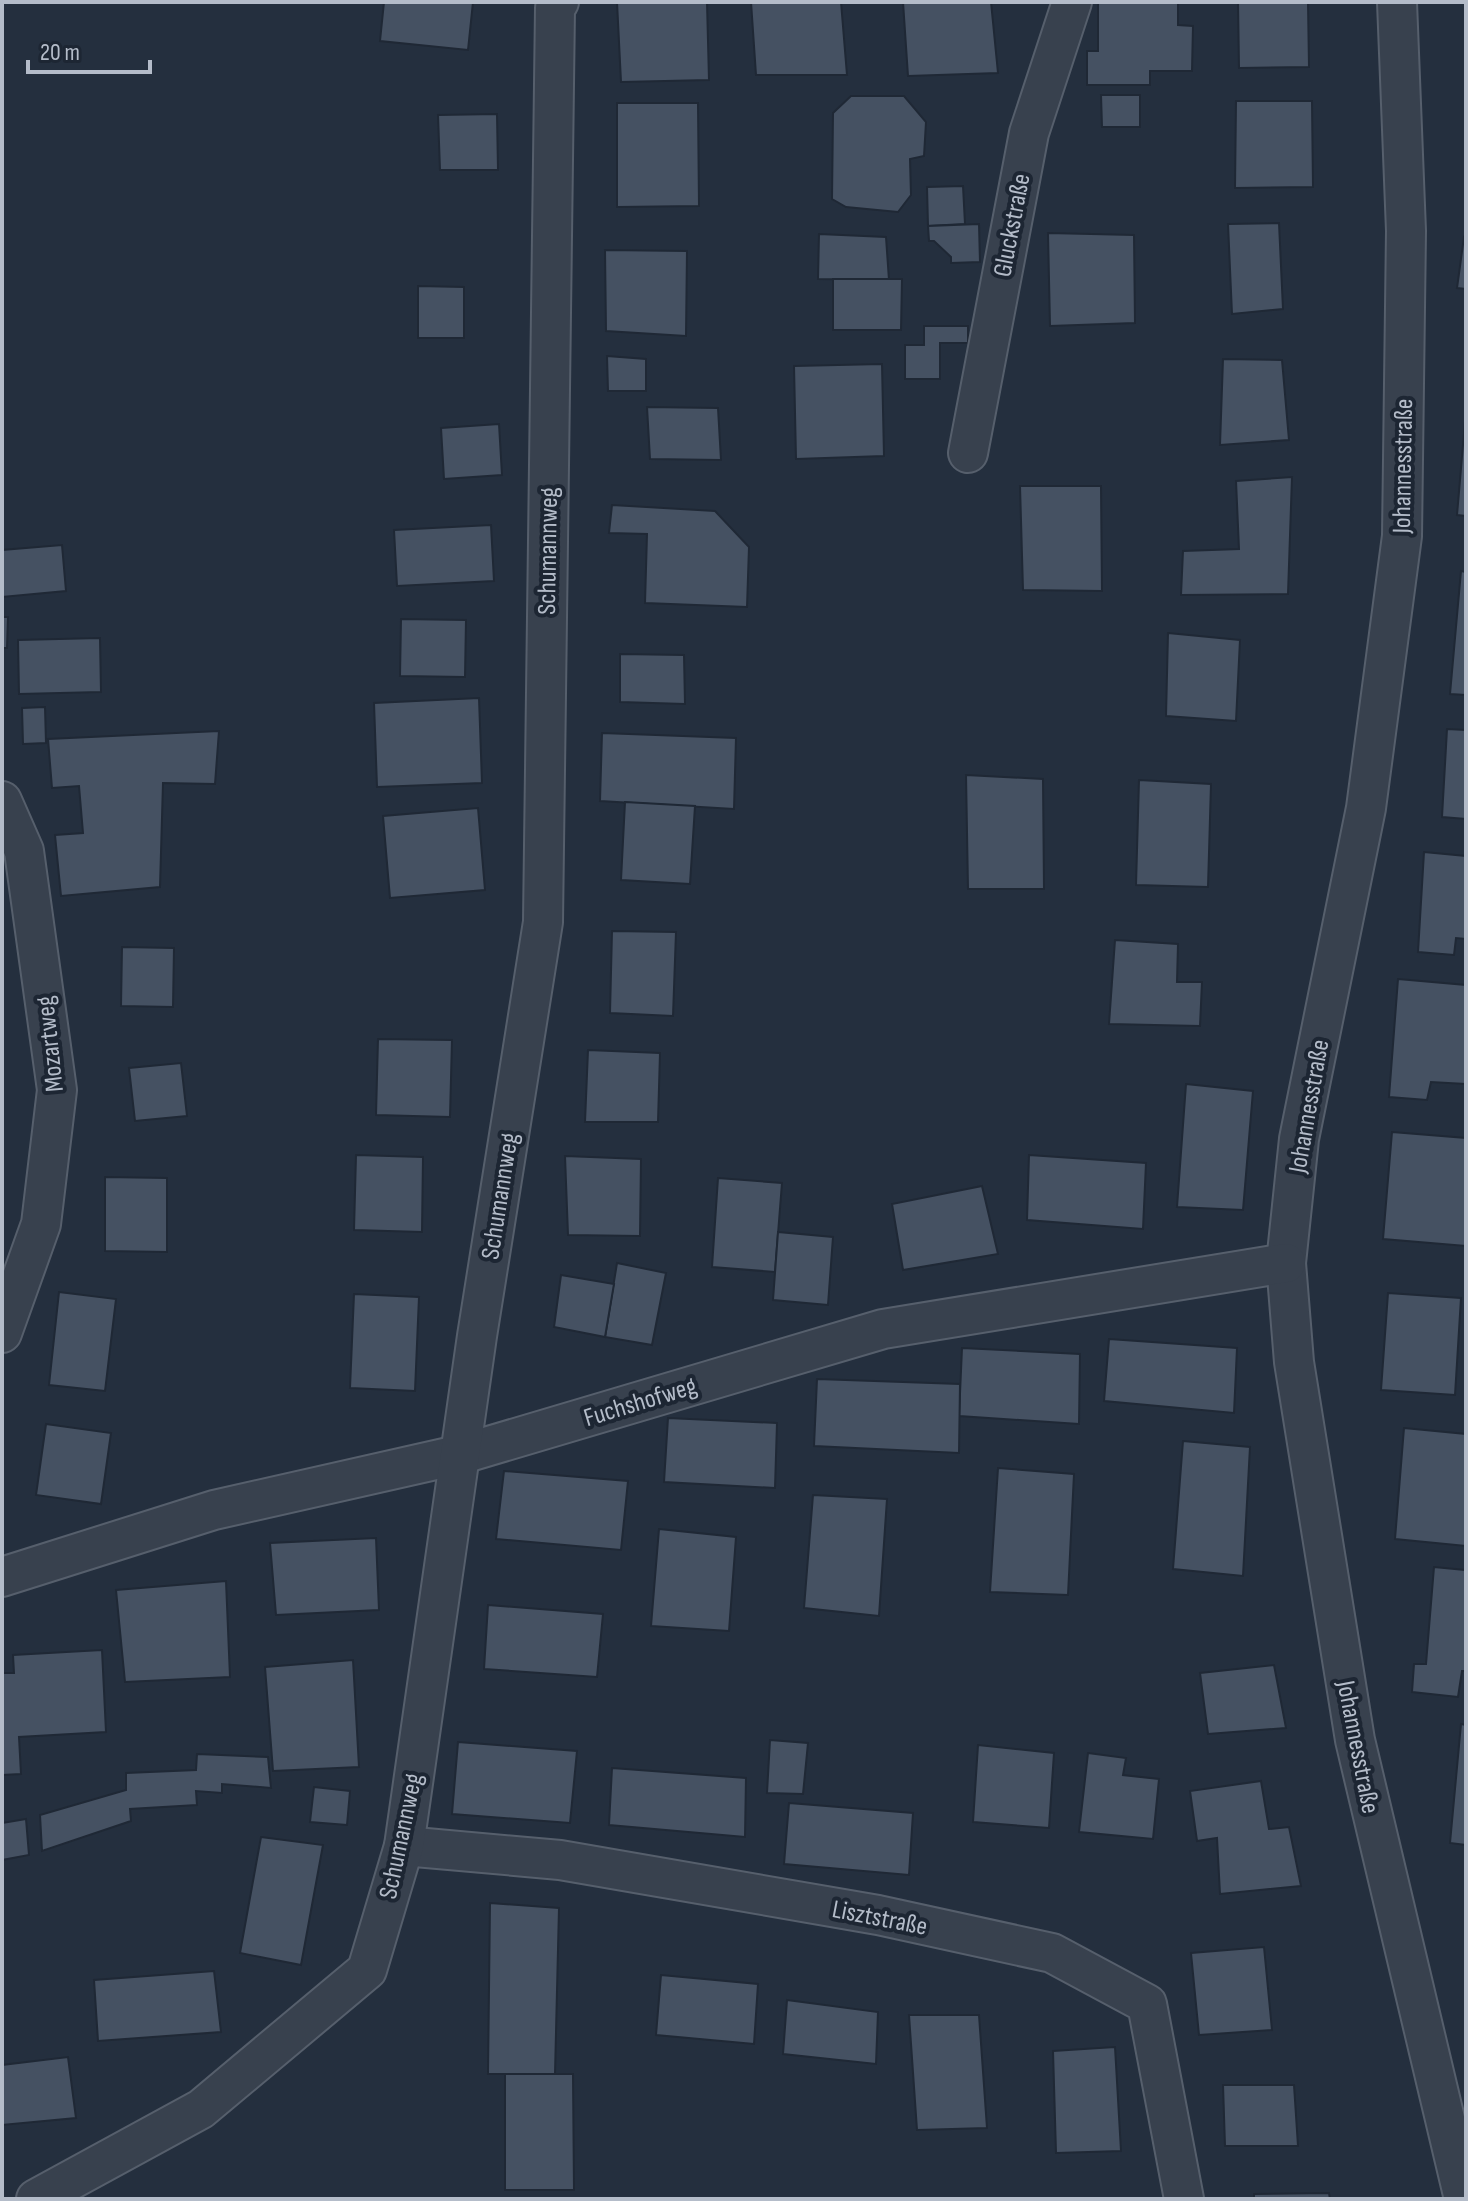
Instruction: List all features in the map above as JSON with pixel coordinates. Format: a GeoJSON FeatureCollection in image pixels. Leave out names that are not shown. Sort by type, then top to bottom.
{"type":"FeatureCollection","features":[{"type":"Feature","properties":{"kind":"street","name":"Gluckstraße"},"geometry":{"type":"LineString","coordinates":[[968,453],[1029,133],[1072,2]]}},
{"type":"Feature","properties":{"kind":"street","name":"Johannesstraße"},"geometry":{"type":"LineString","coordinates":[[1397,2],[1406,231],[1402,536],[1366,808],[1299,1139],[1286,1263],[1294,1362],[1355,1740],[1464,2199]]}},
{"type":"Feature","properties":{"kind":"street","name":"Schumannweg"},"geometry":{"type":"LineString","coordinates":[[36,2199],[201,2109],[367,1970],[404,1846],[477,1336],[543,922],[555,4]]}},
{"type":"Feature","properties":{"kind":"street","name":"Mozartweg"},"geometry":{"type":"LineString","coordinates":[[2,801],[24,851],[57,1090],[41,1224],[2,1333]]}},
{"type":"Feature","properties":{"kind":"street","name":"Fuchshofweg"},"geometry":{"type":"LineString","coordinates":[[2,1577],[214,1510],[462,1454],[883,1329],[1286,1263]]}},
{"type":"Feature","properties":{"kind":"street","name":"Lisztstraße"},"geometry":{"type":"LineString","coordinates":[[404,1846],[560,1860],[878,1915],[1052,1953],[1147,2004],[1184,2199]]}},
{"type":"Feature","properties":{"kind":"building"},"geometry":{"type":"Polygon","coordinates":[[[384,2],[473,2],[468,50],[380,41],[384,2]]]}},
{"type":"Feature","properties":{"kind":"building"},"geometry":{"type":"Polygon","coordinates":[[[617,2],[707,2],[709,80],[621,82],[617,2]]]}},
{"type":"Feature","properties":{"kind":"building"},"geometry":{"type":"Polygon","coordinates":[[[751,2],[841,2],[847,75],[756,75],[751,2]]]}},
{"type":"Feature","properties":{"kind":"building"},"geometry":{"type":"Polygon","coordinates":[[[903,2],[991,2],[998,73],[908,76],[903,2]]]}},
{"type":"Feature","properties":{"kind":"building"},"geometry":{"type":"Polygon","coordinates":[[[1098,2],[1178,2],[1178,25],[1193,26],[1192,71],[1150,71],[1150,85],[1087,85],[1087,51],[1098,51],[1098,2]]]}},
{"type":"Feature","properties":{"kind":"building"},"geometry":{"type":"Polygon","coordinates":[[[1238,2],[1308,2],[1309,67],[1239,68],[1238,2]]]}},
{"type":"Feature","properties":{"kind":"building"},"geometry":{"type":"Polygon","coordinates":[[[1101,95],[1140,95],[1140,127],[1102,127],[1101,95]]]}},
{"type":"Feature","properties":{"kind":"building"},"geometry":{"type":"Polygon","coordinates":[[[851,96],[904,96],[926,122],[924,156],[910,159],[911,195],[898,212],[846,207],[832,199],[833,113],[851,96]]]}},
{"type":"Feature","properties":{"kind":"building"},"geometry":{"type":"Polygon","coordinates":[[[1236,101],[1312,101],[1313,187],[1235,188],[1236,101]]]}},
{"type":"Feature","properties":{"kind":"building"},"geometry":{"type":"Polygon","coordinates":[[[617,103],[698,103],[699,206],[617,207],[617,103]]]}},
{"type":"Feature","properties":{"kind":"building"},"geometry":{"type":"Polygon","coordinates":[[[497,114],[498,170],[440,170],[438,115],[497,114]]]}},
{"type":"Feature","properties":{"kind":"building"},"geometry":{"type":"Polygon","coordinates":[[[963,186],[965,224],[928,226],[927,187],[963,186]]]}},
{"type":"Feature","properties":{"kind":"building"},"geometry":{"type":"Polygon","coordinates":[[[1279,223],[1283,309],[1232,314],[1228,224],[1279,223]]]}},
{"type":"Feature","properties":{"kind":"building"},"geometry":{"type":"Polygon","coordinates":[[[979,224],[980,262],[951,263],[951,257],[934,241],[929,241],[928,226],[979,224]]]}},
{"type":"Feature","properties":{"kind":"building"},"geometry":{"type":"Polygon","coordinates":[[[1048,233],[1134,235],[1135,323],[1050,326],[1048,233]]]}},
{"type":"Feature","properties":{"kind":"building"},"geometry":{"type":"Polygon","coordinates":[[[819,234],[886,237],[889,280],[818,279],[819,234]]]}},
{"type":"Feature","properties":{"kind":"building"},"geometry":{"type":"Polygon","coordinates":[[[1466,238],[1466,289],[1457,288],[1466,238]]]}},
{"type":"Feature","properties":{"kind":"building"},"geometry":{"type":"Polygon","coordinates":[[[605,250],[687,251],[686,336],[606,331],[605,250]]]}},
{"type":"Feature","properties":{"kind":"building"},"geometry":{"type":"Polygon","coordinates":[[[833,279],[902,279],[901,330],[833,330],[833,279]]]}},
{"type":"Feature","properties":{"kind":"building"},"geometry":{"type":"Polygon","coordinates":[[[418,286],[464,287],[464,338],[418,338],[418,286]]]}},
{"type":"Feature","properties":{"kind":"building"},"geometry":{"type":"Polygon","coordinates":[[[924,326],[968,326],[968,343],[940,343],[940,379],[905,379],[905,345],[924,345],[924,326]]]}},
{"type":"Feature","properties":{"kind":"building"},"geometry":{"type":"Polygon","coordinates":[[[607,356],[646,359],[646,391],[608,391],[607,356]]]}},
{"type":"Feature","properties":{"kind":"building"},"geometry":{"type":"Polygon","coordinates":[[[1223,359],[1282,360],[1289,440],[1220,445],[1223,359]]]}},
{"type":"Feature","properties":{"kind":"building"},"geometry":{"type":"Polygon","coordinates":[[[882,364],[884,456],[796,459],[794,366],[882,364]]]}},
{"type":"Feature","properties":{"kind":"building"},"geometry":{"type":"Polygon","coordinates":[[[647,407],[718,408],[721,460],[650,459],[647,407]]]}},
{"type":"Feature","properties":{"kind":"building"},"geometry":{"type":"Polygon","coordinates":[[[1466,410],[1466,516],[1457,515],[1466,410]]]}},
{"type":"Feature","properties":{"kind":"building"},"geometry":{"type":"Polygon","coordinates":[[[499,424],[502,475],[444,479],[441,428],[499,424]]]}},
{"type":"Feature","properties":{"kind":"building"},"geometry":{"type":"Polygon","coordinates":[[[1292,477],[1288,594],[1181,595],[1183,551],[1239,549],[1236,481],[1292,477]]]}},
{"type":"Feature","properties":{"kind":"building"},"geometry":{"type":"Polygon","coordinates":[[[1020,486],[1101,486],[1102,591],[1023,590],[1020,486]]]}},
{"type":"Feature","properties":{"kind":"building"},"geometry":{"type":"Polygon","coordinates":[[[612,505],[715,511],[749,547],[747,607],[645,603],[647,534],[609,533],[612,505]]]}},
{"type":"Feature","properties":{"kind":"building"},"geometry":{"type":"Polygon","coordinates":[[[491,525],[494,581],[397,586],[394,530],[491,525]]]}},
{"type":"Feature","properties":{"kind":"building"},"geometry":{"type":"Polygon","coordinates":[[[62,545],[66,591],[2,597],[2,550],[62,545]]]}},
{"type":"Feature","properties":{"kind":"building"},"geometry":{"type":"Polygon","coordinates":[[[1461,571],[1466,572],[1466,695],[1450,694],[1461,571]]]}},
{"type":"Feature","properties":{"kind":"building"},"geometry":{"type":"Polygon","coordinates":[[[2,617],[8,617],[7,648],[2,648],[2,617]]]}},
{"type":"Feature","properties":{"kind":"building"},"geometry":{"type":"Polygon","coordinates":[[[401,619],[466,620],[465,677],[400,676],[401,619]]]}},
{"type":"Feature","properties":{"kind":"building"},"geometry":{"type":"Polygon","coordinates":[[[1168,633],[1240,640],[1236,721],[1166,716],[1168,633]]]}},
{"type":"Feature","properties":{"kind":"building"},"geometry":{"type":"Polygon","coordinates":[[[100,638],[101,692],[19,694],[18,640],[100,638]]]}},
{"type":"Feature","properties":{"kind":"building"},"geometry":{"type":"Polygon","coordinates":[[[620,654],[684,655],[685,704],[620,702],[620,654]]]}},
{"type":"Feature","properties":{"kind":"building"},"geometry":{"type":"Polygon","coordinates":[[[479,698],[482,783],[377,787],[374,703],[479,698]]]}},
{"type":"Feature","properties":{"kind":"building"},"geometry":{"type":"Polygon","coordinates":[[[45,707],[46,743],[23,744],[22,708],[45,707]]]}},
{"type":"Feature","properties":{"kind":"building"},"geometry":{"type":"Polygon","coordinates":[[[1447,729],[1466,730],[1466,819],[1442,817],[1447,729]]]}},
{"type":"Feature","properties":{"kind":"building"},"geometry":{"type":"Polygon","coordinates":[[[219,731],[215,784],[163,783],[160,887],[61,896],[55,835],[83,833],[79,786],[52,788],[48,739],[219,731]]]}},
{"type":"Feature","properties":{"kind":"building"},"geometry":{"type":"Polygon","coordinates":[[[602,733],[736,738],[734,809],[600,801],[602,733]]]}},
{"type":"Feature","properties":{"kind":"building"},"geometry":{"type":"Polygon","coordinates":[[[966,775],[1043,779],[1044,889],[968,889],[966,775]]]}},
{"type":"Feature","properties":{"kind":"building"},"geometry":{"type":"Polygon","coordinates":[[[1139,780],[1211,784],[1208,887],[1136,885],[1139,780]]]}},
{"type":"Feature","properties":{"kind":"building"},"geometry":{"type":"Polygon","coordinates":[[[625,802],[695,806],[690,884],[621,880],[625,802]]]}},
{"type":"Feature","properties":{"kind":"building"},"geometry":{"type":"Polygon","coordinates":[[[478,808],[485,890],[390,898],[383,816],[478,808]]]}},
{"type":"Feature","properties":{"kind":"building"},"geometry":{"type":"Polygon","coordinates":[[[1424,852],[1466,856],[1466,939],[1456,938],[1454,955],[1418,952],[1424,852]]]}},
{"type":"Feature","properties":{"kind":"building"},"geometry":{"type":"Polygon","coordinates":[[[612,931],[676,932],[673,1016],[610,1013],[612,931]]]}},
{"type":"Feature","properties":{"kind":"building"},"geometry":{"type":"Polygon","coordinates":[[[1115,940],[1178,944],[1177,982],[1202,982],[1200,1026],[1109,1024],[1115,940]]]}},
{"type":"Feature","properties":{"kind":"building"},"geometry":{"type":"Polygon","coordinates":[[[122,947],[174,948],[173,1007],[121,1006],[122,947]]]}},
{"type":"Feature","properties":{"kind":"building"},"geometry":{"type":"Polygon","coordinates":[[[1398,979],[1466,985],[1466,1084],[1431,1082],[1427,1100],[1389,1097],[1398,979]]]}},
{"type":"Feature","properties":{"kind":"building"},"geometry":{"type":"Polygon","coordinates":[[[378,1039],[452,1040],[450,1117],[376,1115],[378,1039]]]}},
{"type":"Feature","properties":{"kind":"building"},"geometry":{"type":"Polygon","coordinates":[[[588,1050],[660,1053],[658,1122],[585,1122],[588,1050]]]}},
{"type":"Feature","properties":{"kind":"building"},"geometry":{"type":"Polygon","coordinates":[[[181,1063],[187,1116],[135,1121],[129,1068],[181,1063]]]}},
{"type":"Feature","properties":{"kind":"building"},"geometry":{"type":"Polygon","coordinates":[[[1186,1084],[1253,1091],[1243,1210],[1177,1207],[1186,1084]]]}},
{"type":"Feature","properties":{"kind":"building"},"geometry":{"type":"Polygon","coordinates":[[[1392,1132],[1466,1138],[1466,1246],[1383,1239],[1392,1132]]]}},
{"type":"Feature","properties":{"kind":"building"},"geometry":{"type":"Polygon","coordinates":[[[356,1155],[423,1157],[422,1232],[354,1230],[356,1155]]]}},
{"type":"Feature","properties":{"kind":"building"},"geometry":{"type":"Polygon","coordinates":[[[1029,1155],[1146,1163],[1143,1229],[1027,1220],[1029,1155]]]}},
{"type":"Feature","properties":{"kind":"building"},"geometry":{"type":"Polygon","coordinates":[[[565,1156],[641,1159],[640,1236],[568,1235],[565,1156]]]}},
{"type":"Feature","properties":{"kind":"building"},"geometry":{"type":"Polygon","coordinates":[[[105,1177],[167,1178],[167,1252],[105,1251],[105,1177]]]}},
{"type":"Feature","properties":{"kind":"building"},"geometry":{"type":"Polygon","coordinates":[[[718,1178],[782,1183],[775,1272],[712,1267],[718,1178]]]}},
{"type":"Feature","properties":{"kind":"building"},"geometry":{"type":"Polygon","coordinates":[[[982,1186],[998,1254],[903,1270],[892,1204],[982,1186]]]}},
{"type":"Feature","properties":{"kind":"building"},"geometry":{"type":"Polygon","coordinates":[[[778,1232],[833,1237],[828,1305],[773,1300],[778,1232]]]}},
{"type":"Feature","properties":{"kind":"building"},"geometry":{"type":"Polygon","coordinates":[[[617,1263],[666,1273],[652,1345],[605,1337],[617,1263]]]}},
{"type":"Feature","properties":{"kind":"building"},"geometry":{"type":"Polygon","coordinates":[[[561,1275],[614,1284],[605,1337],[554,1327],[561,1275]]]}},
{"type":"Feature","properties":{"kind":"building"},"geometry":{"type":"Polygon","coordinates":[[[59,1292],[116,1299],[105,1391],[49,1385],[59,1292]]]}},
{"type":"Feature","properties":{"kind":"building"},"geometry":{"type":"Polygon","coordinates":[[[1388,1293],[1461,1298],[1455,1395],[1381,1390],[1388,1293]]]}},
{"type":"Feature","properties":{"kind":"building"},"geometry":{"type":"Polygon","coordinates":[[[354,1294],[419,1297],[415,1391],[350,1388],[354,1294]]]}},
{"type":"Feature","properties":{"kind":"building"},"geometry":{"type":"Polygon","coordinates":[[[1109,1339],[1237,1348],[1234,1413],[1104,1401],[1109,1339]]]}},
{"type":"Feature","properties":{"kind":"building"},"geometry":{"type":"Polygon","coordinates":[[[962,1348],[1080,1354],[1079,1424],[959,1416],[962,1348]]]}},
{"type":"Feature","properties":{"kind":"building"},"geometry":{"type":"Polygon","coordinates":[[[817,1379],[960,1384],[959,1453],[814,1446],[817,1379]]]}},
{"type":"Feature","properties":{"kind":"building"},"geometry":{"type":"Polygon","coordinates":[[[668,1418],[777,1423],[775,1488],[664,1482],[668,1418]]]}},
{"type":"Feature","properties":{"kind":"building"},"geometry":{"type":"Polygon","coordinates":[[[46,1424],[111,1433],[101,1504],[36,1495],[46,1424]]]}},
{"type":"Feature","properties":{"kind":"building"},"geometry":{"type":"Polygon","coordinates":[[[1404,1428],[1466,1434],[1466,1546],[1395,1539],[1404,1428]]]}},
{"type":"Feature","properties":{"kind":"building"},"geometry":{"type":"Polygon","coordinates":[[[1183,1441],[1250,1447],[1243,1576],[1173,1569],[1183,1441]]]}},
{"type":"Feature","properties":{"kind":"building"},"geometry":{"type":"Polygon","coordinates":[[[998,1468],[1074,1474],[1068,1595],[990,1592],[998,1468]]]}},
{"type":"Feature","properties":{"kind":"building"},"geometry":{"type":"Polygon","coordinates":[[[504,1471],[628,1481],[621,1550],[496,1539],[504,1471]]]}},
{"type":"Feature","properties":{"kind":"building"},"geometry":{"type":"Polygon","coordinates":[[[813,1495],[887,1499],[879,1616],[804,1608],[813,1495]]]}},
{"type":"Feature","properties":{"kind":"building"},"geometry":{"type":"Polygon","coordinates":[[[659,1529],[736,1537],[729,1631],[651,1626],[659,1529]]]}},
{"type":"Feature","properties":{"kind":"building"},"geometry":{"type":"Polygon","coordinates":[[[376,1538],[379,1610],[276,1615],[270,1543],[376,1538]]]}},
{"type":"Feature","properties":{"kind":"building"},"geometry":{"type":"Polygon","coordinates":[[[1434,1567],[1465,1570],[1466,1671],[1462,1671],[1458,1697],[1412,1692],[1414,1664],[1426,1664],[1434,1567]]]}},
{"type":"Feature","properties":{"kind":"building"},"geometry":{"type":"Polygon","coordinates":[[[226,1581],[230,1677],[125,1682],[116,1590],[226,1581]]]}},
{"type":"Feature","properties":{"kind":"building"},"geometry":{"type":"Polygon","coordinates":[[[488,1605],[603,1614],[597,1677],[484,1669],[488,1605]]]}},
{"type":"Feature","properties":{"kind":"building"},"geometry":{"type":"Polygon","coordinates":[[[102,1650],[106,1732],[19,1737],[21,1774],[2,1775],[2,1673],[14,1673],[13,1655],[102,1650]]]}},
{"type":"Feature","properties":{"kind":"building"},"geometry":{"type":"Polygon","coordinates":[[[353,1660],[359,1767],[273,1771],[265,1667],[353,1660]]]}},
{"type":"Feature","properties":{"kind":"building"},"geometry":{"type":"Polygon","coordinates":[[[1274,1665],[1286,1728],[1208,1734],[1200,1673],[1274,1665]]]}},
{"type":"Feature","properties":{"kind":"building"},"geometry":{"type":"Polygon","coordinates":[[[1461,1724],[1466,1725],[1466,1845],[1450,1843],[1461,1724]]]}},
{"type":"Feature","properties":{"kind":"building"},"geometry":{"type":"Polygon","coordinates":[[[770,1740],[808,1743],[803,1794],[767,1793],[770,1740]]]}},
{"type":"Feature","properties":{"kind":"building"},"geometry":{"type":"Polygon","coordinates":[[[458,1742],[577,1751],[570,1823],[452,1814],[458,1742]]]}},
{"type":"Feature","properties":{"kind":"building"},"geometry":{"type":"Polygon","coordinates":[[[978,1745],[1054,1753],[1049,1828],[973,1822],[978,1745]]]}},
{"type":"Feature","properties":{"kind":"building"},"geometry":{"type":"Polygon","coordinates":[[[1088,1753],[1126,1758],[1123,1775],[1159,1779],[1153,1839],[1079,1832],[1088,1753]]]}},
{"type":"Feature","properties":{"kind":"building"},"geometry":{"type":"Polygon","coordinates":[[[197,1754],[268,1757],[271,1788],[222,1784],[222,1793],[196,1791],[197,1805],[130,1809],[131,1821],[42,1851],[40,1815],[126,1790],[126,1773],[196,1770],[197,1754]]]}},
{"type":"Feature","properties":{"kind":"building"},"geometry":{"type":"Polygon","coordinates":[[[612,1768],[746,1778],[745,1837],[609,1825],[612,1768]]]}},
{"type":"Feature","properties":{"kind":"building"},"geometry":{"type":"Polygon","coordinates":[[[1261,1781],[1269,1829],[1289,1827],[1301,1886],[1220,1894],[1217,1838],[1197,1841],[1190,1791],[1261,1781]]]}},
{"type":"Feature","properties":{"kind":"building"},"geometry":{"type":"Polygon","coordinates":[[[314,1787],[350,1791],[347,1825],[310,1822],[314,1787]]]}},
{"type":"Feature","properties":{"kind":"building"},"geometry":{"type":"Polygon","coordinates":[[[789,1803],[913,1813],[909,1875],[784,1864],[789,1803]]]}},
{"type":"Feature","properties":{"kind":"building"},"geometry":{"type":"Polygon","coordinates":[[[26,1819],[29,1855],[2,1860],[2,1823],[26,1819]]]}},
{"type":"Feature","properties":{"kind":"building"},"geometry":{"type":"Polygon","coordinates":[[[261,1837],[323,1845],[301,1965],[240,1953],[261,1837]]]}},
{"type":"Feature","properties":{"kind":"building"},"geometry":{"type":"Polygon","coordinates":[[[490,1903],[559,1908],[555,2074],[488,2074],[490,1903]]]}},
{"type":"Feature","properties":{"kind":"building"},"geometry":{"type":"Polygon","coordinates":[[[1264,1947],[1272,2030],[1199,2035],[1191,1953],[1264,1947]]]}},
{"type":"Feature","properties":{"kind":"building"},"geometry":{"type":"Polygon","coordinates":[[[214,1971],[221,2032],[98,2041],[94,1980],[214,1971]]]}},
{"type":"Feature","properties":{"kind":"building"},"geometry":{"type":"Polygon","coordinates":[[[661,1975],[758,1984],[754,2044],[656,2035],[661,1975]]]}},
{"type":"Feature","properties":{"kind":"building"},"geometry":{"type":"Polygon","coordinates":[[[787,2000],[878,2012],[876,2064],[783,2054],[787,2000]]]}},
{"type":"Feature","properties":{"kind":"building"},"geometry":{"type":"Polygon","coordinates":[[[909,2015],[979,2015],[987,2128],[917,2130],[909,2015]]]}},
{"type":"Feature","properties":{"kind":"building"},"geometry":{"type":"Polygon","coordinates":[[[1115,2047],[1121,2151],[1056,2153],[1053,2051],[1115,2047]]]}},
{"type":"Feature","properties":{"kind":"building"},"geometry":{"type":"Polygon","coordinates":[[[68,2057],[76,2118],[2,2125],[2,2065],[68,2057]]]}},
{"type":"Feature","properties":{"kind":"building"},"geometry":{"type":"Polygon","coordinates":[[[505,2074],[573,2074],[574,2190],[505,2190],[505,2074]]]}},
{"type":"Feature","properties":{"kind":"building"},"geometry":{"type":"Polygon","coordinates":[[[1223,2085],[1294,2085],[1298,2146],[1225,2146],[1223,2085]]]}},
{"type":"Feature","properties":{"kind":"building"},"geometry":{"type":"Polygon","coordinates":[[[1329,2193],[1330,2199],[1254,2199],[1254,2194],[1329,2193]]]}}]}
